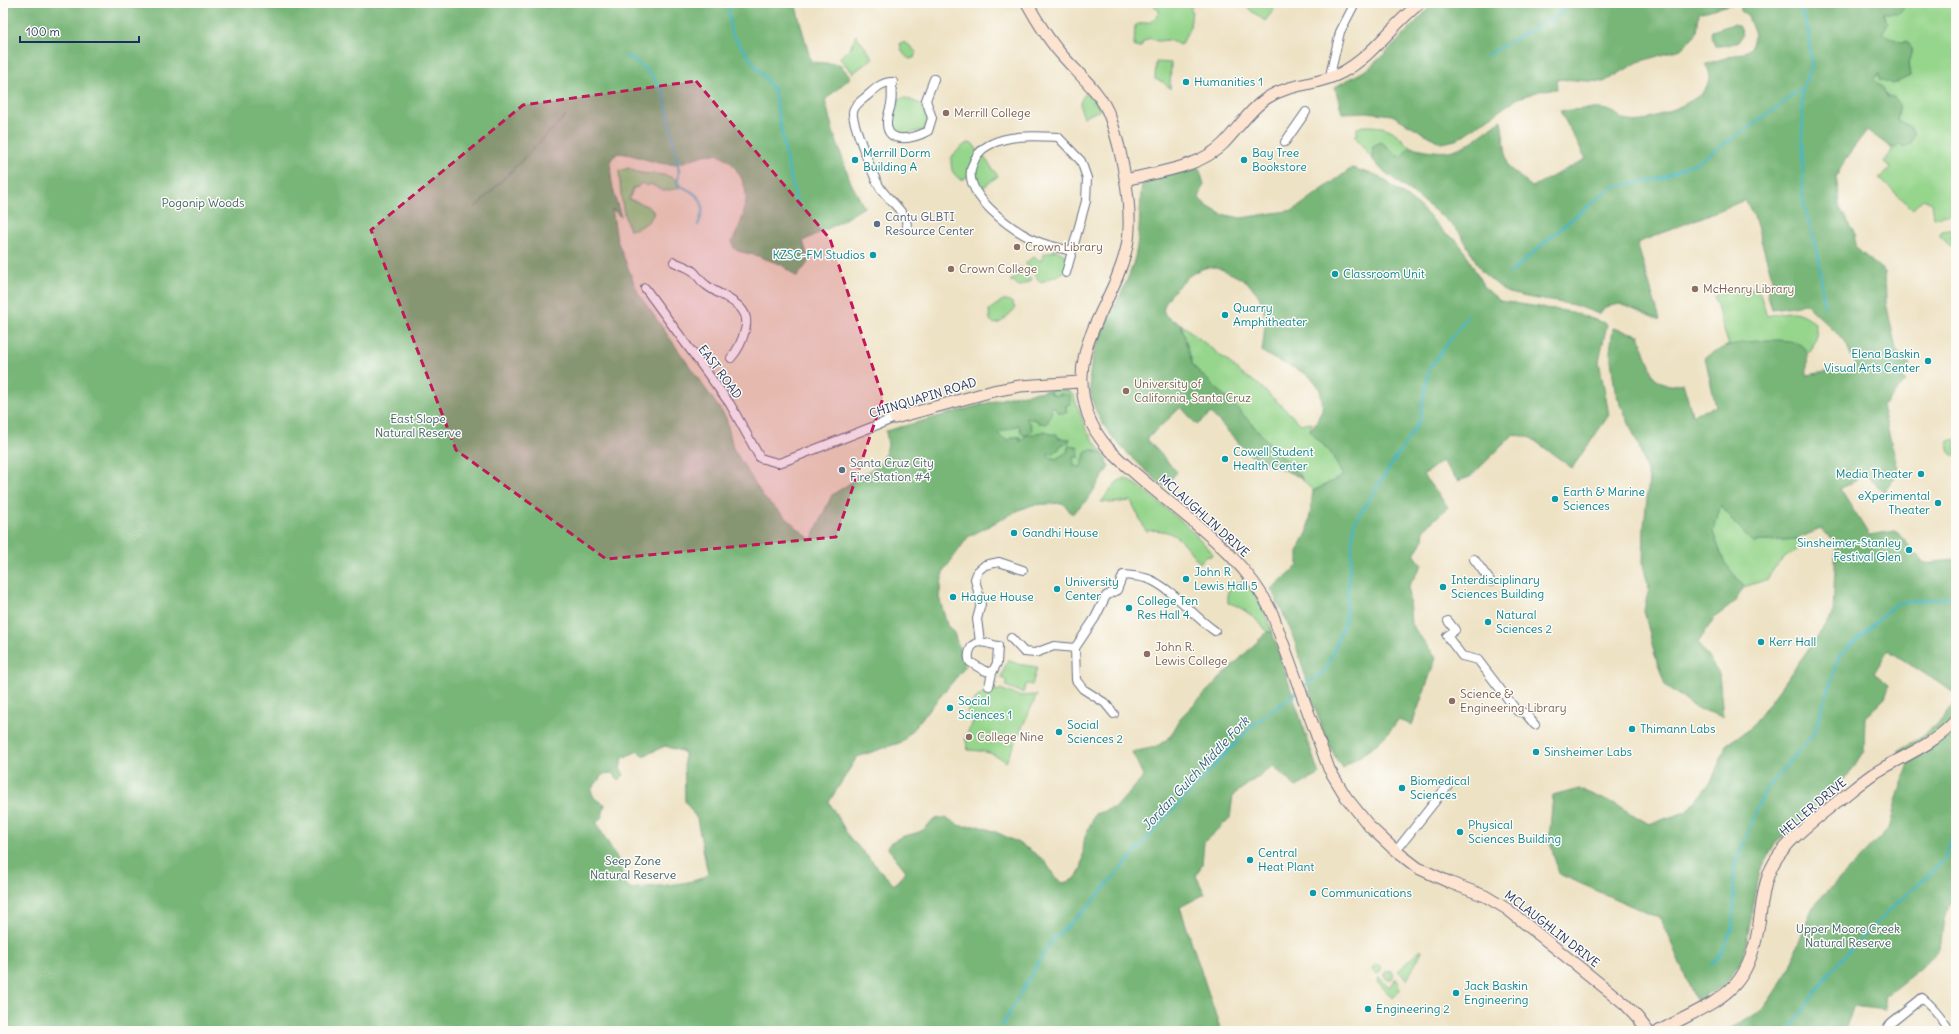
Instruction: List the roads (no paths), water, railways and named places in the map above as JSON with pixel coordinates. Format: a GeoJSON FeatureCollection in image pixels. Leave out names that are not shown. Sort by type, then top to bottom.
{"type":"FeatureCollection","features":[{"type":"Feature","properties":{"kind":"main road","name":"MCLAUGHLIN DRIVE"},"geometry":{"type":"LineString","coordinates":[[1027,3],[1038,23],[1053,44],[1103,103],[1113,128],[1125,180],[1129,216],[1127,246],[1083,357],[1080,382],[1089,418],[1102,441],[1110,451],[1221,546],[1242,568],[1267,601],[1317,739],[1332,774],[1346,798],[1370,827],[1396,851],[1418,868],[1485,896],[1507,909],[1625,1004],[1648,1031]]}},
{"type":"Feature","properties":{"kind":"main road"},"geometry":{"type":"LineString","coordinates":[[1125,180],[1190,163],[1210,154],[1223,144],[1251,112],[1268,97],[1280,91],[1327,79],[1358,63],[1420,3]]}},
{"type":"Feature","properties":{"kind":"main road","name":"CHINQUAPIN ROAD"},"geometry":{"type":"LineString","coordinates":[[894,418],[993,390],[1020,386],[1080,382]]}},
{"type":"Feature","properties":{"kind":"main road","name":"HELLER DRIVE"},"geometry":{"type":"LineString","coordinates":[[1659,1031],[1725,995],[1742,977],[1749,964],[1756,940],[1767,876],[1779,855],[1794,838],[1864,781],[1929,744],[1946,731],[1956,720]]}},
{"type":"Feature","properties":{"kind":"street"},"geometry":{"type":"LineString","coordinates":[[1331,72],[1340,32],[1355,3]]}},
{"type":"Feature","properties":{"kind":"street"},"geometry":{"type":"LineString","coordinates":[[907,228],[908,223],[904,216],[888,199],[877,182],[852,116],[854,108],[864,98],[884,83],[893,82],[891,86],[892,100],[886,120],[887,127],[892,135],[896,138],[903,139],[928,131],[932,118],[926,100],[934,79]]}},
{"type":"Feature","properties":{"kind":"street"},"geometry":{"type":"LineString","coordinates":[[1285,142],[1306,112]]}},
{"type":"Feature","properties":{"kind":"street"},"geometry":{"type":"LineString","coordinates":[[1066,273],[1072,251],[1086,197],[1087,178],[1081,161],[1058,137],[1016,137],[988,145],[980,151],[972,168],[971,182],[989,208],[1010,226],[1034,240],[1072,251]]}},
{"type":"Feature","properties":{"kind":"street"},"geometry":{"type":"LineString","coordinates":[[674,262],[692,270],[705,284],[735,303],[744,312],[746,316],[746,328],[740,348],[731,358]]}},
{"type":"Feature","properties":{"kind":"street","name":"EAST ROAD"},"geometry":{"type":"LineString","coordinates":[[645,288],[730,404],[760,458],[778,462]]}},
{"type":"Feature","properties":{"kind":"street","name":"CHINQUAPIN ROAD"},"geometry":{"type":"LineString","coordinates":[[778,462],[797,457],[894,418]]}},
{"type":"Feature","properties":{"kind":"street"},"geometry":{"type":"LineString","coordinates":[[1474,559],[1491,582]]}},
{"type":"Feature","properties":{"kind":"street"},"geometry":{"type":"LineString","coordinates":[[980,642],[977,619],[981,604],[975,580],[978,571],[985,565],[999,562],[1023,570]]}},
{"type":"Feature","properties":{"kind":"street"},"geometry":{"type":"LineString","coordinates":[[1114,714],[1105,703],[1083,689],[1076,680],[1075,648],[1095,618],[1106,596],[1116,590],[1123,575],[1151,580],[1173,594],[1196,617],[1215,631]]}},
{"type":"Feature","properties":{"kind":"street"},"geometry":{"type":"LineString","coordinates":[[1448,621],[1455,630],[1447,636],[1462,656],[1478,660],[1517,711],[1525,713],[1535,725]]}},
{"type":"Feature","properties":{"kind":"street"},"geometry":{"type":"LineString","coordinates":[[1011,638],[1024,652],[1035,653],[1054,646],[1075,648]]}},
{"type":"Feature","properties":{"kind":"street"},"geometry":{"type":"LineString","coordinates":[[989,686],[992,673],[997,663],[998,646],[980,642],[972,646],[968,658],[973,665],[992,673]]}},
{"type":"Feature","properties":{"kind":"street"},"geometry":{"type":"LineString","coordinates":[[1396,851],[1448,785]]}},
{"type":"Feature","properties":{"kind":"street"},"geometry":{"type":"LineString","coordinates":[[1886,1031],[1891,1023],[1922,998],[1929,1003],[1950,1031]]}},
{"type":"Feature","properties":{"kind":"waterway"},"geometry":{"type":"LineString","coordinates":[[728,3],[731,33],[774,90],[787,163],[798,207]]}},
{"type":"Feature","properties":{"kind":"waterway"},"geometry":{"type":"LineString","coordinates":[[1487,55],[1578,3]]}},
{"type":"Feature","properties":{"kind":"waterway","name":"Jordan Gulch Middle Fork"},"geometry":{"type":"LineString","coordinates":[[1510,273],[1568,222],[1612,187],[1656,180],[1699,161],[1771,112],[1802,88],[1812,68],[1808,30],[1799,3]]}},
{"type":"Feature","properties":{"kind":"waterway"},"geometry":{"type":"LineString","coordinates":[[626,57],[631,58],[649,72],[664,93],[679,171],[677,184],[700,199],[702,210],[698,225]]}},
{"type":"Feature","properties":{"kind":"waterway"},"geometry":{"type":"LineString","coordinates":[[1802,88],[1803,201],[1819,259],[1824,306]]}},
{"type":"Feature","properties":{"kind":"waterway","name":"Jordan Gulch Middle Fork"},"geometry":{"type":"LineString","coordinates":[[1303,687],[1326,670],[1345,621],[1354,523],[1419,422],[1429,369],[1468,315]]}},
{"type":"Feature","properties":{"kind":"waterway"},"geometry":{"type":"LineString","coordinates":[[1711,965],[1722,953],[1733,924],[1734,867],[1764,792],[1814,733],[1839,656],[1897,603],[1940,599],[1956,595]]}},
{"type":"Feature","properties":{"kind":"waterway","name":"Jordan Gulch Middle Fork"},"geometry":{"type":"LineString","coordinates":[[1002,1026],[1050,942],[1084,911],[1167,816],[1252,726],[1297,692]]}},
{"type":"Feature","properties":{"kind":"waterway"},"geometry":{"type":"LineString","coordinates":[[1789,1031],[1827,975],[1870,929],[1944,860],[1956,827]]}},
{"type":"Feature","properties":{"kind":"place","name":"Humanities 1"},"geometry":{"type":"Point","coordinates":[1186,82]}},
{"type":"Feature","properties":{"kind":"place","name":"Merrill College"},"geometry":{"type":"Point","coordinates":[946,113]}},
{"type":"Feature","properties":{"kind":"place","name":"Merrill Dorm Building A"},"geometry":{"type":"Point","coordinates":[855,160]}},
{"type":"Feature","properties":{"kind":"place","name":"Bay Tree Bookstore"},"geometry":{"type":"Point","coordinates":[1244,160]}},
{"type":"Feature","properties":{"kind":"place","name":"Cantu GLBTI Resource Center"},"geometry":{"type":"Point","coordinates":[877,224]}},
{"type":"Feature","properties":{"kind":"place","name":"Crown Library"},"geometry":{"type":"Point","coordinates":[1017,247]}},
{"type":"Feature","properties":{"kind":"place","name":"KZSC-FM Studios"},"geometry":{"type":"Point","coordinates":[873,255]}},
{"type":"Feature","properties":{"kind":"place","name":"Crown College"},"geometry":{"type":"Point","coordinates":[951,269]}},
{"type":"Feature","properties":{"kind":"place","name":"Classroom Unit"},"geometry":{"type":"Point","coordinates":[1335,274]}},
{"type":"Feature","properties":{"kind":"place","name":"McHenry Library"},"geometry":{"type":"Point","coordinates":[1695,289]}},
{"type":"Feature","properties":{"kind":"place","name":"Quarry Amphitheater"},"geometry":{"type":"Point","coordinates":[1225,315]}},
{"type":"Feature","properties":{"kind":"place","name":"Elena Baskin Visual Arts Center"},"geometry":{"type":"Point","coordinates":[1928,361]}},
{"type":"Feature","properties":{"kind":"place","name":"University of California, Santa Cruz"},"geometry":{"type":"Point","coordinates":[1126,391]}},
{"type":"Feature","properties":{"kind":"place","name":"Cowell Student Health Center"},"geometry":{"type":"Point","coordinates":[1225,459]}},
{"type":"Feature","properties":{"kind":"place","name":"Santa Cruz City Fire Station #4"},"geometry":{"type":"Point","coordinates":[842,470]}},
{"type":"Feature","properties":{"kind":"place","name":"Media Theater"},"geometry":{"type":"Point","coordinates":[1921,474]}},
{"type":"Feature","properties":{"kind":"place","name":"Earth & Marine Sciences"},"geometry":{"type":"Point","coordinates":[1555,499]}},
{"type":"Feature","properties":{"kind":"place","name":"eXperimental Theater"},"geometry":{"type":"Point","coordinates":[1938,503]}},
{"type":"Feature","properties":{"kind":"place","name":"Gandhi House"},"geometry":{"type":"Point","coordinates":[1014,533]}},
{"type":"Feature","properties":{"kind":"place","name":"Sinsheimer-Stanley Festival Glen"},"geometry":{"type":"Point","coordinates":[1909,550]}},
{"type":"Feature","properties":{"kind":"place","name":"John R Lewis Hall 5"},"geometry":{"type":"Point","coordinates":[1186,579]}},
{"type":"Feature","properties":{"kind":"place","name":"Interdisciplinary Sciences Building"},"geometry":{"type":"Point","coordinates":[1443,587]}},
{"type":"Feature","properties":{"kind":"place","name":"University Center"},"geometry":{"type":"Point","coordinates":[1057,589]}},
{"type":"Feature","properties":{"kind":"place","name":"Hague House"},"geometry":{"type":"Point","coordinates":[953,597]}},
{"type":"Feature","properties":{"kind":"place","name":"College Ten Res Hall 4"},"geometry":{"type":"Point","coordinates":[1129,608]}},
{"type":"Feature","properties":{"kind":"place","name":"Natural Sciences 2"},"geometry":{"type":"Point","coordinates":[1488,622]}},
{"type":"Feature","properties":{"kind":"place","name":"Kerr Hall"},"geometry":{"type":"Point","coordinates":[1761,642]}},
{"type":"Feature","properties":{"kind":"place","name":"John R. Lewis College"},"geometry":{"type":"Point","coordinates":[1147,654]}},
{"type":"Feature","properties":{"kind":"place","name":"Science & Engineering Library"},"geometry":{"type":"Point","coordinates":[1452,701]}},
{"type":"Feature","properties":{"kind":"place","name":"Social Sciences 1"},"geometry":{"type":"Point","coordinates":[950,708]}},
{"type":"Feature","properties":{"kind":"place","name":"Thimann Labs"},"geometry":{"type":"Point","coordinates":[1632,729]}},
{"type":"Feature","properties":{"kind":"place","name":"Social Sciences 2"},"geometry":{"type":"Point","coordinates":[1059,732]}},
{"type":"Feature","properties":{"kind":"place","name":"College Nine"},"geometry":{"type":"Point","coordinates":[969,737]}},
{"type":"Feature","properties":{"kind":"place","name":"Sinsheimer Labs"},"geometry":{"type":"Point","coordinates":[1536,752]}},
{"type":"Feature","properties":{"kind":"place","name":"Biomedical Sciences"},"geometry":{"type":"Point","coordinates":[1402,788]}},
{"type":"Feature","properties":{"kind":"place","name":"Physical Sciences Building"},"geometry":{"type":"Point","coordinates":[1460,832]}},
{"type":"Feature","properties":{"kind":"place","name":"Central Heat Plant"},"geometry":{"type":"Point","coordinates":[1250,860]}},
{"type":"Feature","properties":{"kind":"place","name":"Communications"},"geometry":{"type":"Point","coordinates":[1313,893]}},
{"type":"Feature","properties":{"kind":"place","name":"Jack Baskin Engineering"},"geometry":{"type":"Point","coordinates":[1456,993]}},
{"type":"Feature","properties":{"kind":"place","name":"Engineering 2"},"geometry":{"type":"Point","coordinates":[1368,1009]}},
{"type":"Feature","properties":{"kind":"park label","name":"Pogonip Woods"},"geometry":{"type":"Point","coordinates":[203,203]}},
{"type":"Feature","properties":{"kind":"park label","name":"East Slope Natural Reserve"},"geometry":{"type":"Point","coordinates":[418,426]}},
{"type":"Feature","properties":{"kind":"park label","name":"Seep Zone Natural Reserve"},"geometry":{"type":"Point","coordinates":[633,868]}},
{"type":"Feature","properties":{"kind":"park label","name":"Upper Moore Creek Natural Reserve"},"geometry":{"type":"Point","coordinates":[1848,936]}}]}
